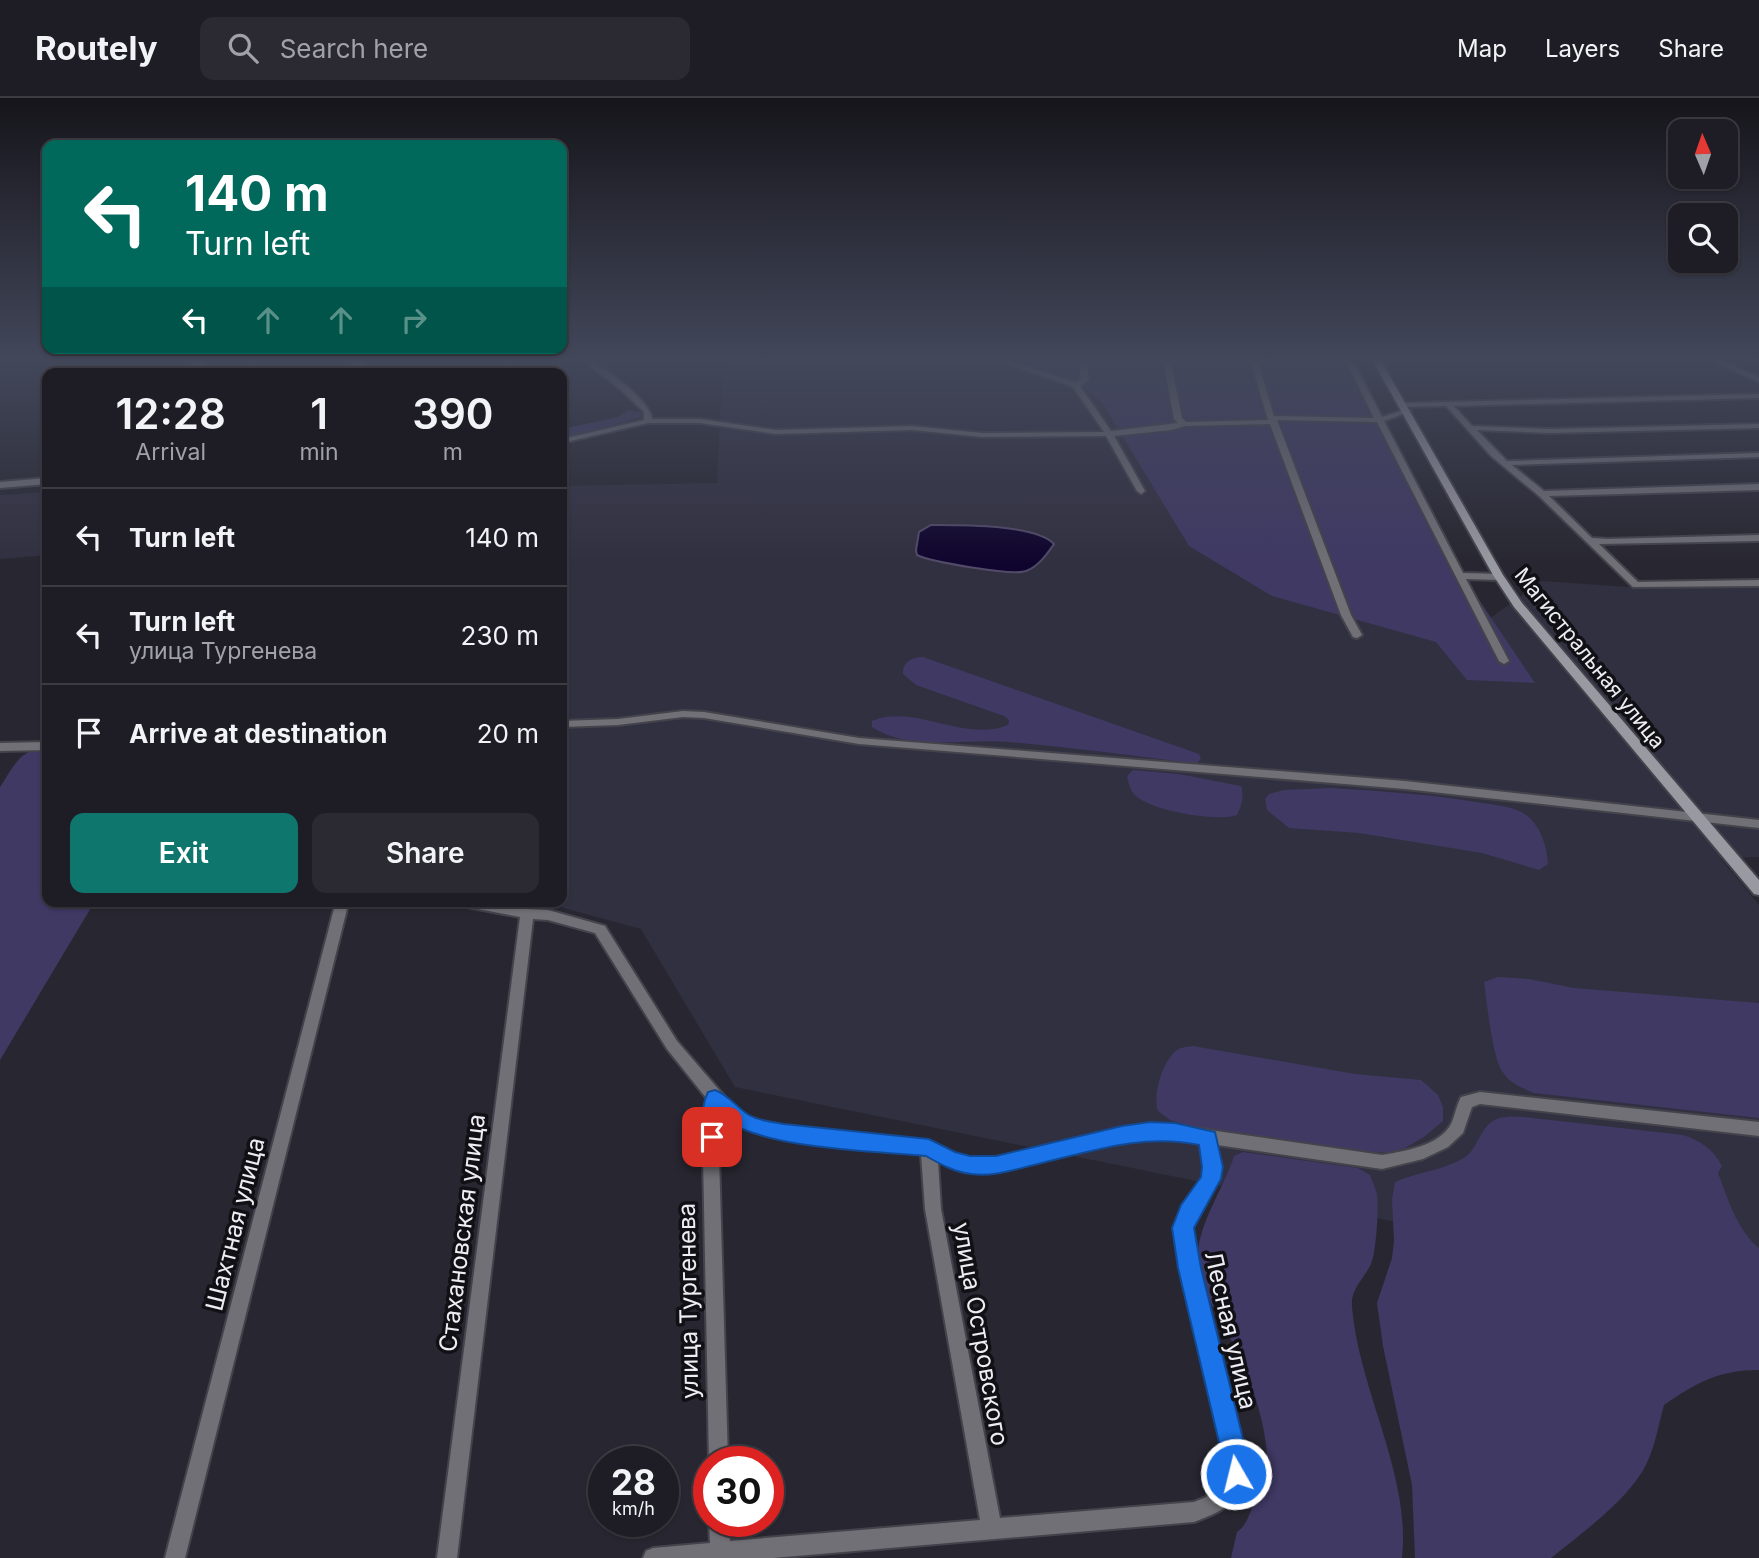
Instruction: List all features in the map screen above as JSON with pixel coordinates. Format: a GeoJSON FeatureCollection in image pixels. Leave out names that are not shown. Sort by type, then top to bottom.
{"type":"FeatureCollection","features":[{"type":"Feature","properties":{"kind":"main road","name":"Магистральная улица"},"geometry":{"type":"LineString","coordinates":[[1416,427],[1499,577],[1541,636],[1759,890]]}},
{"type":"Feature","properties":{"kind":"street"},"geometry":{"type":"LineString","coordinates":[[567,440],[622,427]]}},
{"type":"Feature","properties":{"kind":"street"},"geometry":{"type":"LineString","coordinates":[[742,427],[776,432],[912,428],[982,435],[1109,434],[1174,427]]}},
{"type":"Feature","properties":{"kind":"street"},"geometry":{"type":"LineString","coordinates":[[1104,427],[1141,491]]}},
{"type":"Feature","properties":{"kind":"street"},"geometry":{"type":"LineString","coordinates":[[1275,427],[1346,615],[1357,635]]}},
{"type":"Feature","properties":{"kind":"street"},"geometry":{"type":"LineString","coordinates":[[1384,427],[1504,661]]}},
{"type":"Feature","properties":{"kind":"street"},"geometry":{"type":"LineString","coordinates":[[1473,428],[1575,430],[1707,427]]}},
{"type":"Feature","properties":{"kind":"street"},"geometry":{"type":"LineString","coordinates":[[1473,428],[1494,454],[1542,494],[1636,585],[1759,583]]}},
{"type":"Feature","properties":{"kind":"street"},"geometry":{"type":"LineString","coordinates":[[1505,463],[1759,454]]}},
{"type":"Feature","properties":{"kind":"street"},"geometry":{"type":"LineString","coordinates":[[0,485],[42,481]]}},
{"type":"Feature","properties":{"kind":"street"},"geometry":{"type":"LineString","coordinates":[[1542,494],[1759,487]]}},
{"type":"Feature","properties":{"kind":"street"},"geometry":{"type":"LineString","coordinates":[[1588,540],[1608,542],[1759,538]]}},
{"type":"Feature","properties":{"kind":"street"},"geometry":{"type":"LineString","coordinates":[[1462,576],[1499,577]]}},
{"type":"Feature","properties":{"kind":"street"},"geometry":{"type":"LineString","coordinates":[[567,724],[618,722],[683,714],[704,715],[859,741],[1405,785],[1759,824]]}},
{"type":"Feature","properties":{"kind":"street"},"geometry":{"type":"LineString","coordinates":[[0,747],[42,746]]}},
{"type":"Feature","properties":{"kind":"street","name":"Шахтная улица"},"geometry":{"type":"LineString","coordinates":[[175,1558],[341,907]]}},
{"type":"Feature","properties":{"kind":"street"},"geometry":{"type":"LineString","coordinates":[[491,907],[548,915],[600,929],[673,1045],[715,1098],[742,1121],[784,1133],[929,1148],[951,1160],[970,1165],[996,1165],[1122,1135],[1150,1131],[1175,1132],[1382,1162],[1406,1158],[1440,1144],[1457,1128],[1466,1102],[1480,1098],[1759,1129]]}},
{"type":"Feature","properties":{"kind":"street","name":"Стахановская улица"},"geometry":{"type":"LineString","coordinates":[[447,1558],[527,914]]}},
{"type":"Feature","properties":{"kind":"street","name":"улица Тургенева"},"geometry":{"type":"LineString","coordinates":[[715,1098],[711,1156],[718,1446]]}},
{"type":"Feature","properties":{"kind":"street","name":"Лесная улица"},"geometry":{"type":"LineString","coordinates":[[1208,1138],[1213,1167],[1211,1179],[1189,1212],[1183,1228],[1234,1455],[1236,1474],[1226,1497]]}},
{"type":"Feature","properties":{"kind":"street","name":"улица Островского"},"geometry":{"type":"LineString","coordinates":[[929,1148],[933,1209],[992,1529]]}},
{"type":"Feature","properties":{"kind":"street"},"geometry":{"type":"LineString","coordinates":[[653,1558],[1194,1512],[1215,1505],[1226,1497]]}},
{"type":"Feature","properties":{"kind":"street"},"geometry":{"type":"LineString","coordinates":[[720,1537],[720,1553]]}},
{"type":"Feature","properties":{"kind":"shaded area"},"geometry":{"type":"Polygon","coordinates":[[[571,427],[605,427],[567,438],[567,428],[571,427]]]}},
{"type":"Feature","properties":{"kind":"shaded area"},"geometry":{"type":"Polygon","coordinates":[[[720,427],[1167,427],[1457,642],[1542,581],[1642,588],[1759,587],[1759,857],[1720,858],[1759,905],[1759,1296],[735,1087],[641,929],[560,907],[567,907],[567,486],[717,483],[720,427]]]}},
{"type":"Feature","properties":{"kind":"shaded area"},"geometry":{"type":"Polygon","coordinates":[[[1117,427],[1386,427],[1467,582],[1535,683],[1467,680],[1436,642],[1272,596],[1189,546],[1117,427]]]}},
{"type":"Feature","properties":{"kind":"shaded area"},"geometry":{"type":"Polygon","coordinates":[[[42,492],[42,555],[0,559],[0,495],[42,492]]]}},
{"type":"Feature","properties":{"kind":"shaded area"},"geometry":{"type":"Polygon","coordinates":[[[931,525],[1014,529],[1045,537],[1054,544],[1038,563],[1026,571],[1005,572],[972,568],[917,555],[919,532],[931,525]]]}},
{"type":"Feature","properties":{"kind":"shaded area"},"geometry":{"type":"Polygon","coordinates":[[[923,657],[1199,754],[1201,759],[1197,763],[1184,762],[1009,742],[920,742],[887,735],[872,727],[872,721],[888,717],[922,719],[974,729],[1008,725],[1009,720],[1004,716],[916,685],[903,674],[908,661],[923,657]]]}},
{"type":"Feature","properties":{"kind":"shaded area"},"geometry":{"type":"Polygon","coordinates":[[[42,749],[42,907],[91,907],[0,1060],[0,787],[24,755],[42,749]]]}},
{"type":"Feature","properties":{"kind":"shaded area"},"geometry":{"type":"Polygon","coordinates":[[[1133,770],[1179,774],[1241,786],[1240,808],[1237,815],[1215,817],[1185,814],[1156,806],[1132,792],[1127,776],[1133,770]]]}},
{"type":"Feature","properties":{"kind":"shaded area"},"geometry":{"type":"Polygon","coordinates":[[[1331,788],[1440,797],[1512,808],[1529,817],[1538,829],[1548,864],[1539,870],[1482,853],[1359,833],[1289,828],[1267,810],[1265,799],[1269,794],[1284,790],[1331,788]]]}},
{"type":"Feature","properties":{"kind":"shaded area"},"geometry":{"type":"Polygon","coordinates":[[[1498,977],[1529,979],[1574,988],[1759,1003],[1759,1118],[1534,1093],[1520,1087],[1502,1071],[1493,1041],[1484,982],[1498,977]]]}},
{"type":"Feature","properties":{"kind":"shaded area"},"geometry":{"type":"Polygon","coordinates":[[[1193,1046],[1355,1074],[1421,1080],[1438,1095],[1443,1107],[1443,1121],[1405,1148],[1393,1152],[1365,1153],[1202,1129],[1170,1120],[1158,1111],[1156,1097],[1160,1079],[1167,1062],[1177,1050],[1193,1046]]]}},
{"type":"Feature","properties":{"kind":"shaded area"},"geometry":{"type":"Polygon","coordinates":[[[1507,1117],[1683,1135],[1710,1150],[1722,1166],[1718,1173],[1734,1214],[1751,1241],[1759,1248],[1759,1370],[1731,1372],[1708,1379],[1664,1405],[1650,1457],[1642,1472],[1623,1496],[1600,1518],[1551,1558],[1415,1558],[1412,1485],[1383,1346],[1377,1303],[1392,1258],[1392,1199],[1395,1182],[1462,1159],[1472,1150],[1491,1122],[1507,1117]]]}},
{"type":"Feature","properties":{"kind":"shaded area"},"geometry":{"type":"Polygon","coordinates":[[[1243,1152],[1358,1168],[1370,1175],[1374,1185],[1378,1210],[1374,1250],[1371,1264],[1353,1295],[1352,1307],[1364,1370],[1399,1495],[1403,1527],[1402,1558],[1231,1558],[1237,1532],[1247,1521],[1264,1476],[1266,1442],[1253,1390],[1238,1353],[1207,1294],[1198,1255],[1202,1231],[1234,1156],[1243,1152]]]}},
{"type":"Feature","properties":{"kind":"route"},"geometry":{"type":"LineString","coordinates":[[712,1137],[715,1098],[742,1121],[761,1128],[784,1133],[929,1148],[951,1160],[970,1165],[996,1165],[1122,1135],[1150,1131],[1208,1138],[1213,1167],[1211,1179],[1189,1212],[1183,1228],[1236,1474]]}}]}
